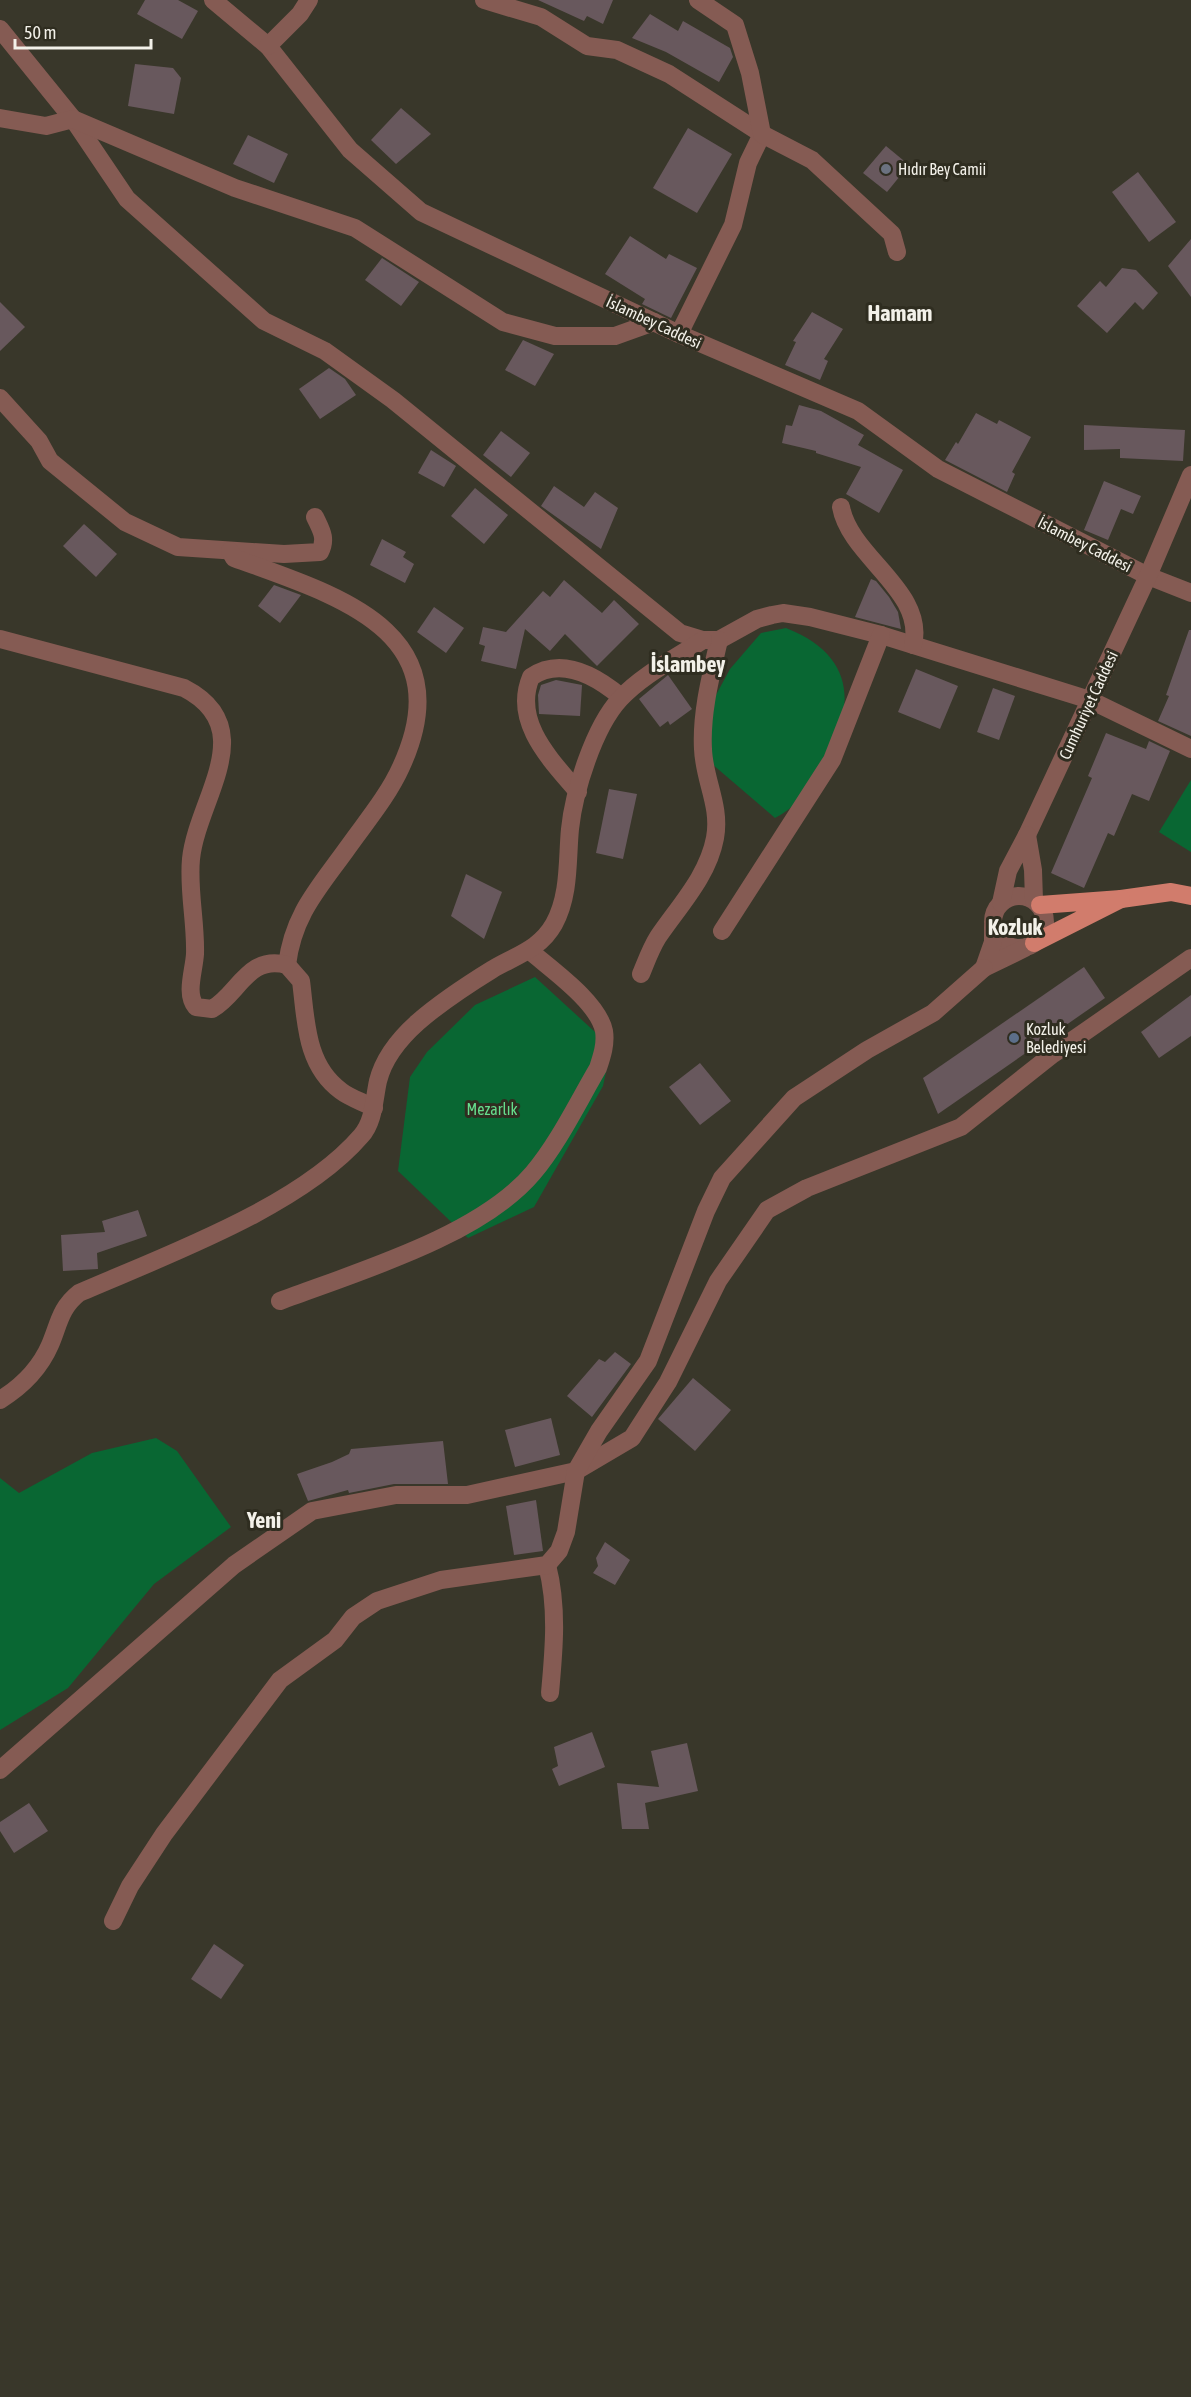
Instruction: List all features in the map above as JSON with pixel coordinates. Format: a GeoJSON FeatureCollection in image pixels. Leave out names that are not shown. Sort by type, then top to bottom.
{"type":"FeatureCollection","features":[{"type":"Feature","properties":{"kind":"main road"},"geometry":{"type":"LineString","coordinates":[[1037,903],[1120,899],[1171,892],[1191,896]]}},
{"type":"Feature","properties":{"kind":"main road"},"geometry":{"type":"LineString","coordinates":[[1030,945],[1120,899]]}},
{"type":"Feature","properties":{"kind":"street","name":"İslambey Caddesi"},"geometry":{"type":"LineString","coordinates":[[213,0],[268,46],[350,150],[421,213],[679,334],[858,411],[938,469],[1148,576],[1191,593]]}},
{"type":"Feature","properties":{"kind":"street"},"geometry":{"type":"LineString","coordinates":[[268,46],[300,14],[309,0]]}},
{"type":"Feature","properties":{"kind":"street"},"geometry":{"type":"LineString","coordinates":[[484,0],[541,17],[587,46],[617,50],[669,74],[762,134],[812,160],[892,234],[897,252]]}},
{"type":"Feature","properties":{"kind":"street"},"geometry":{"type":"LineString","coordinates":[[679,334],[733,225],[748,163],[762,134],[750,73],[735,25],[698,0]]}},
{"type":"Feature","properties":{"kind":"street"},"geometry":{"type":"LineString","coordinates":[[0,29],[73,119],[127,199],[264,321],[325,351],[385,394],[680,633],[711,640]]}},
{"type":"Feature","properties":{"kind":"street"},"geometry":{"type":"LineString","coordinates":[[0,118],[46,126],[73,119],[235,188],[355,228],[503,322],[555,336],[615,336],[654,322]]}},
{"type":"Feature","properties":{"kind":"street"},"geometry":{"type":"LineString","coordinates":[[0,398],[39,441],[50,461],[125,522],[178,547],[284,554],[320,552],[324,536],[315,517]]}},
{"type":"Feature","properties":{"kind":"street","name":"Cumhuriyet Caddesi"},"geometry":{"type":"LineString","coordinates":[[1001,903],[1008,871],[1148,576],[1191,475]]}},
{"type":"Feature","properties":{"kind":"street"},"geometry":{"type":"LineString","coordinates":[[841,507],[850,533],[894,586],[913,617],[915,630],[913,645]]}},
{"type":"Feature","properties":{"kind":"street"},"geometry":{"type":"LineString","coordinates":[[230,551],[234,558],[309,586],[354,609],[386,631],[405,651],[418,685],[415,723],[401,768],[383,797],[307,902],[293,932],[286,965]]}},
{"type":"Feature","properties":{"kind":"street"},"geometry":{"type":"LineString","coordinates":[[0,1400],[16,1389],[36,1368],[50,1344],[63,1308],[79,1293],[245,1219],[330,1166],[363,1135],[374,1108],[378,1079],[396,1044],[450,996],[495,968],[530,951],[554,923],[566,895],[572,809],[601,729],[621,698],[658,669],[711,640],[757,619],[783,613],[881,635],[1090,700],[1191,749]]}},
{"type":"Feature","properties":{"kind":"street"},"geometry":{"type":"LineString","coordinates":[[722,931],[832,760],[881,635]]}},
{"type":"Feature","properties":{"kind":"street"},"geometry":{"type":"LineString","coordinates":[[0,639],[184,688],[208,706],[218,721],[223,747],[222,760],[197,830],[192,852],[195,949],[190,998],[196,1007],[212,1009],[244,976],[263,966],[280,963],[293,968],[301,981],[302,1007],[309,1040],[328,1078],[344,1093],[374,1108]]}},
{"type":"Feature","properties":{"kind":"street"},"geometry":{"type":"LineString","coordinates":[[641,974],[656,939],[689,895],[712,852],[715,839],[715,800],[702,748],[710,680],[711,640]]}},
{"type":"Feature","properties":{"kind":"street"},"geometry":{"type":"LineString","coordinates":[[578,792],[544,752],[528,722],[525,695],[531,677],[549,669],[580,672],[603,683],[621,698]]}},
{"type":"Feature","properties":{"kind":"street"},"geometry":{"type":"LineString","coordinates":[[113,1921],[130,1886],[164,1834],[280,1680],[335,1640],[353,1617],[377,1601],[441,1580],[547,1565],[559,1551],[566,1532],[576,1471],[599,1431],[648,1361],[706,1211],[722,1178],[794,1098],[867,1050],[933,1013],[984,968],[1030,945],[1044,930],[1045,921],[1037,903],[1027,835]]}},
{"type":"Feature","properties":{"kind":"street"},"geometry":{"type":"LineString","coordinates":[[984,968],[993,942],[996,910],[1001,903],[1017,896],[1037,903]]}},
{"type":"Feature","properties":{"kind":"street"},"geometry":{"type":"LineString","coordinates":[[993,927],[997,936],[1010,946],[1030,945]]}},
{"type":"Feature","properties":{"kind":"street"},"geometry":{"type":"LineString","coordinates":[[280,1301],[434,1242],[514,1193],[535,1172],[598,1068],[604,1049],[604,1031],[584,998],[530,951]]}},
{"type":"Feature","properties":{"kind":"street"},"geometry":{"type":"LineString","coordinates":[[0,1770],[234,1565],[312,1511],[396,1495],[467,1495],[576,1471],[632,1438],[668,1382],[718,1281],[767,1209],[807,1188],[961,1127],[1053,1054],[1191,958]]}},
{"type":"Feature","properties":{"kind":"street"},"geometry":{"type":"LineString","coordinates":[[547,1565],[554,1594],[555,1621],[550,1693]]}},
{"type":"Feature","properties":{"kind":"green space"},"geometry":{"type":"Polygon","coordinates":[[[786,628],[810,640],[828,654],[839,671],[844,689],[844,708],[831,750],[818,772],[795,804],[775,818],[712,764],[710,706],[730,669],[761,633],[786,628]]]}},
{"type":"Feature","properties":{"kind":"green space"},"geometry":{"type":"Polygon","coordinates":[[[1191,780],[1191,852],[1159,832],[1191,780]]]}},
{"type":"Feature","properties":{"kind":"green space","name":"Mezarlık"},"geometry":{"type":"Polygon","coordinates":[[[535,977],[606,1042],[608,1063],[603,1086],[534,1207],[468,1238],[398,1171],[410,1077],[427,1052],[475,1005],[535,977]]]}},
{"type":"Feature","properties":{"kind":"green space"},"geometry":{"type":"Polygon","coordinates":[[[156,1438],[177,1451],[231,1527],[154,1584],[68,1688],[0,1730],[0,1478],[19,1493],[92,1453],[156,1438]]]}},
{"type":"Feature","properties":{"kind":"building"},"geometry":{"type":"Polygon","coordinates":[[[145,0],[178,0],[198,11],[182,39],[137,14],[145,0]]]}},
{"type":"Feature","properties":{"kind":"building"},"geometry":{"type":"Polygon","coordinates":[[[538,0],[613,0],[603,24],[587,16],[584,21],[538,0]]]}},
{"type":"Feature","properties":{"kind":"building"},"geometry":{"type":"Polygon","coordinates":[[[650,14],[678,31],[683,21],[730,48],[733,57],[719,82],[666,52],[632,38],[650,14]]]}},
{"type":"Feature","properties":{"kind":"building"},"geometry":{"type":"Polygon","coordinates":[[[135,64],[173,68],[181,78],[174,114],[128,106],[135,64]]]}},
{"type":"Feature","properties":{"kind":"building"},"geometry":{"type":"Polygon","coordinates":[[[401,108],[431,134],[396,164],[371,140],[401,108]]]}},
{"type":"Feature","properties":{"kind":"building"},"geometry":{"type":"Polygon","coordinates":[[[688,128],[732,154],[697,213],[653,188],[688,128]]]}},
{"type":"Feature","properties":{"kind":"building"},"geometry":{"type":"Polygon","coordinates":[[[248,135],[288,154],[274,183],[233,164],[248,135]]]}},
{"type":"Feature","properties":{"kind":"building","name":"Hıdır Bey Camii"},"geometry":{"type":"Polygon","coordinates":[[[886,146],[909,165],[887,192],[863,173],[886,146]]]}},
{"type":"Feature","properties":{"kind":"building"},"geometry":{"type":"Polygon","coordinates":[[[1138,172],[1176,222],[1149,242],[1112,192],[1138,172]]]}},
{"type":"Feature","properties":{"kind":"building"},"geometry":{"type":"Polygon","coordinates":[[[630,236],[666,259],[669,254],[697,268],[671,318],[642,304],[645,299],[605,274],[630,236]]]}},
{"type":"Feature","properties":{"kind":"building"},"geometry":{"type":"Polygon","coordinates":[[[1191,239],[1191,297],[1168,266],[1191,239]]]}},
{"type":"Feature","properties":{"kind":"building"},"geometry":{"type":"Polygon","coordinates":[[[382,258],[419,282],[401,306],[365,280],[382,258]]]}},
{"type":"Feature","properties":{"kind":"building"},"geometry":{"type":"Polygon","coordinates":[[[1122,268],[1136,270],[1158,293],[1143,310],[1135,302],[1107,333],[1077,306],[1100,281],[1106,287],[1122,268]]]}},
{"type":"Feature","properties":{"kind":"building"},"geometry":{"type":"Polygon","coordinates":[[[0,302],[25,327],[0,351],[0,302]]]}},
{"type":"Feature","properties":{"kind":"building"},"geometry":{"type":"Polygon","coordinates":[[[812,312],[843,329],[824,359],[828,361],[820,380],[785,365],[796,342],[793,341],[812,312]]]}},
{"type":"Feature","properties":{"kind":"building"},"geometry":{"type":"Polygon","coordinates":[[[523,340],[554,354],[535,386],[505,370],[523,340]]]}},
{"type":"Feature","properties":{"kind":"building"},"geometry":{"type":"Polygon","coordinates":[[[329,368],[345,379],[356,395],[320,419],[299,389],[329,368]]]}},
{"type":"Feature","properties":{"kind":"building"},"geometry":{"type":"Polygon","coordinates":[[[799,405],[821,411],[864,435],[858,445],[903,470],[879,513],[846,494],[861,467],[816,453],[816,451],[782,443],[786,425],[792,426],[799,405]]]}},
{"type":"Feature","properties":{"kind":"building"},"geometry":{"type":"Polygon","coordinates":[[[976,413],[997,424],[999,420],[1031,437],[1012,472],[1015,474],[1007,492],[945,460],[956,442],[958,444],[976,413]]]}},
{"type":"Feature","properties":{"kind":"building"},"geometry":{"type":"Polygon","coordinates":[[[1084,425],[1185,430],[1183,461],[1120,458],[1120,449],[1084,450],[1084,425]]]}},
{"type":"Feature","properties":{"kind":"building"},"geometry":{"type":"Polygon","coordinates":[[[501,431],[530,453],[511,477],[483,455],[501,431]]]}},
{"type":"Feature","properties":{"kind":"building"},"geometry":{"type":"Polygon","coordinates":[[[431,450],[456,466],[444,487],[418,473],[431,450]]]}},
{"type":"Feature","properties":{"kind":"building"},"geometry":{"type":"Polygon","coordinates":[[[1104,481],[1141,496],[1133,514],[1121,509],[1108,540],[1084,530],[1104,481]]]}},
{"type":"Feature","properties":{"kind":"building"},"geometry":{"type":"Polygon","coordinates":[[[554,486],[584,507],[595,492],[618,508],[601,549],[541,506],[554,486]]]}},
{"type":"Feature","properties":{"kind":"building"},"geometry":{"type":"Polygon","coordinates":[[[475,488],[508,515],[484,544],[451,516],[475,488]]]}},
{"type":"Feature","properties":{"kind":"building"},"geometry":{"type":"Polygon","coordinates":[[[84,524],[117,554],[96,577],[63,546],[84,524]]]}},
{"type":"Feature","properties":{"kind":"building"},"geometry":{"type":"Polygon","coordinates":[[[382,539],[406,552],[403,557],[414,564],[405,583],[370,565],[382,539]]]}},
{"type":"Feature","properties":{"kind":"building"},"geometry":{"type":"Polygon","coordinates":[[[871,579],[876,581],[898,612],[901,629],[855,617],[871,579]]]}},
{"type":"Feature","properties":{"kind":"building"},"geometry":{"type":"Polygon","coordinates":[[[564,580],[602,613],[614,600],[639,624],[597,666],[565,634],[550,651],[525,629],[516,669],[481,661],[485,646],[479,644],[483,627],[506,632],[543,591],[550,597],[564,580]]]}},
{"type":"Feature","properties":{"kind":"building"},"geometry":{"type":"Polygon","coordinates":[[[274,585],[301,595],[280,623],[258,606],[274,585]]]}},
{"type":"Feature","properties":{"kind":"building"},"geometry":{"type":"Polygon","coordinates":[[[434,607],[464,628],[446,653],[417,632],[434,607]]]}},
{"type":"Feature","properties":{"kind":"building"},"geometry":{"type":"Polygon","coordinates":[[[1189,630],[1191,630],[1191,736],[1158,721],[1169,696],[1166,695],[1189,630]]]}},
{"type":"Feature","properties":{"kind":"building"},"geometry":{"type":"Polygon","coordinates":[[[916,669],[958,686],[940,729],[898,712],[916,669]]]}},
{"type":"Feature","properties":{"kind":"building"},"geometry":{"type":"Polygon","coordinates":[[[668,675],[692,709],[670,725],[668,721],[660,727],[639,699],[668,675]]]}},
{"type":"Feature","properties":{"kind":"building"},"geometry":{"type":"Polygon","coordinates":[[[556,680],[582,685],[580,716],[539,714],[538,695],[541,685],[556,680]]]}},
{"type":"Feature","properties":{"kind":"building"},"geometry":{"type":"Polygon","coordinates":[[[993,688],[1015,696],[999,740],[977,732],[993,688]]]}},
{"type":"Feature","properties":{"kind":"building"},"geometry":{"type":"Polygon","coordinates":[[[1106,733],[1146,749],[1149,741],[1170,751],[1149,801],[1132,794],[1114,836],[1108,833],[1084,888],[1051,873],[1092,778],[1088,776],[1106,733]]]}},
{"type":"Feature","properties":{"kind":"building"},"geometry":{"type":"Polygon","coordinates":[[[609,789],[637,794],[623,859],[596,853],[609,789]]]}},
{"type":"Feature","properties":{"kind":"building"},"geometry":{"type":"Polygon","coordinates":[[[466,874],[502,892],[484,939],[451,916],[466,874]]]}},
{"type":"Feature","properties":{"kind":"building","name":"Kozluk Belediyesi"},"geometry":{"type":"Polygon","coordinates":[[[1084,967],[1105,998],[938,1114],[923,1078],[1084,967]]]}},
{"type":"Feature","properties":{"kind":"building"},"geometry":{"type":"Polygon","coordinates":[[[1191,995],[1191,1036],[1159,1058],[1141,1032],[1191,995]]]}},
{"type":"Feature","properties":{"kind":"building"},"geometry":{"type":"Polygon","coordinates":[[[700,1063],[731,1101],[700,1125],[669,1087],[700,1063]]]}},
{"type":"Feature","properties":{"kind":"building"},"geometry":{"type":"Polygon","coordinates":[[[138,1210],[147,1236],[97,1253],[98,1269],[63,1271],[61,1235],[105,1232],[102,1221],[138,1210]]]}},
{"type":"Feature","properties":{"kind":"building"},"geometry":{"type":"Polygon","coordinates":[[[615,1352],[631,1364],[592,1417],[567,1396],[599,1359],[605,1362],[615,1352]]]}},
{"type":"Feature","properties":{"kind":"building"},"geometry":{"type":"Polygon","coordinates":[[[693,1378],[731,1410],[695,1451],[658,1419],[693,1378]]]}},
{"type":"Feature","properties":{"kind":"building"},"geometry":{"type":"Polygon","coordinates":[[[551,1418],[560,1455],[515,1467],[505,1430],[551,1418]]]}},
{"type":"Feature","properties":{"kind":"building"},"geometry":{"type":"Polygon","coordinates":[[[443,1441],[448,1484],[394,1484],[349,1493],[348,1490],[308,1501],[297,1474],[332,1462],[349,1454],[351,1449],[443,1441]]]}},
{"type":"Feature","properties":{"kind":"building"},"geometry":{"type":"Polygon","coordinates":[[[536,1500],[543,1551],[514,1555],[506,1506],[536,1500]]]}},
{"type":"Feature","properties":{"kind":"building"},"geometry":{"type":"Polygon","coordinates":[[[605,1542],[630,1560],[615,1585],[593,1573],[598,1566],[596,1558],[605,1542]]]}},
{"type":"Feature","properties":{"kind":"building"},"geometry":{"type":"Polygon","coordinates":[[[592,1732],[605,1767],[559,1786],[552,1769],[558,1766],[554,1747],[592,1732]]]}},
{"type":"Feature","properties":{"kind":"building"},"geometry":{"type":"Polygon","coordinates":[[[687,1743],[698,1791],[645,1803],[649,1829],[622,1829],[617,1783],[659,1787],[651,1751],[687,1743]]]}},
{"type":"Feature","properties":{"kind":"building"},"geometry":{"type":"Polygon","coordinates":[[[29,1803],[48,1831],[14,1853],[0,1831],[0,1822],[29,1803]]]}},
{"type":"Feature","properties":{"kind":"building"},"geometry":{"type":"Polygon","coordinates":[[[214,1944],[244,1965],[221,1999],[191,1979],[214,1944]]]}},
{"type":"Feature","properties":{"kind":"place","name":"Hıdır Bey Camii"},"geometry":{"type":"Point","coordinates":[886,169]}},
{"type":"Feature","properties":{"kind":"place","name":"Kozluk Belediyesi"},"geometry":{"type":"Point","coordinates":[1014,1038]}},
{"type":"Feature","properties":{"kind":"district","name":"Hamam"},"geometry":{"type":"Point","coordinates":[900,313]}},
{"type":"Feature","properties":{"kind":"district","name":"İslambey"},"geometry":{"type":"Point","coordinates":[688,664]}},
{"type":"Feature","properties":{"kind":"district","name":"Kozluk"},"geometry":{"type":"Point","coordinates":[1015,927]}},
{"type":"Feature","properties":{"kind":"district","name":"Yeni"},"geometry":{"type":"Point","coordinates":[264,1520]}}]}
